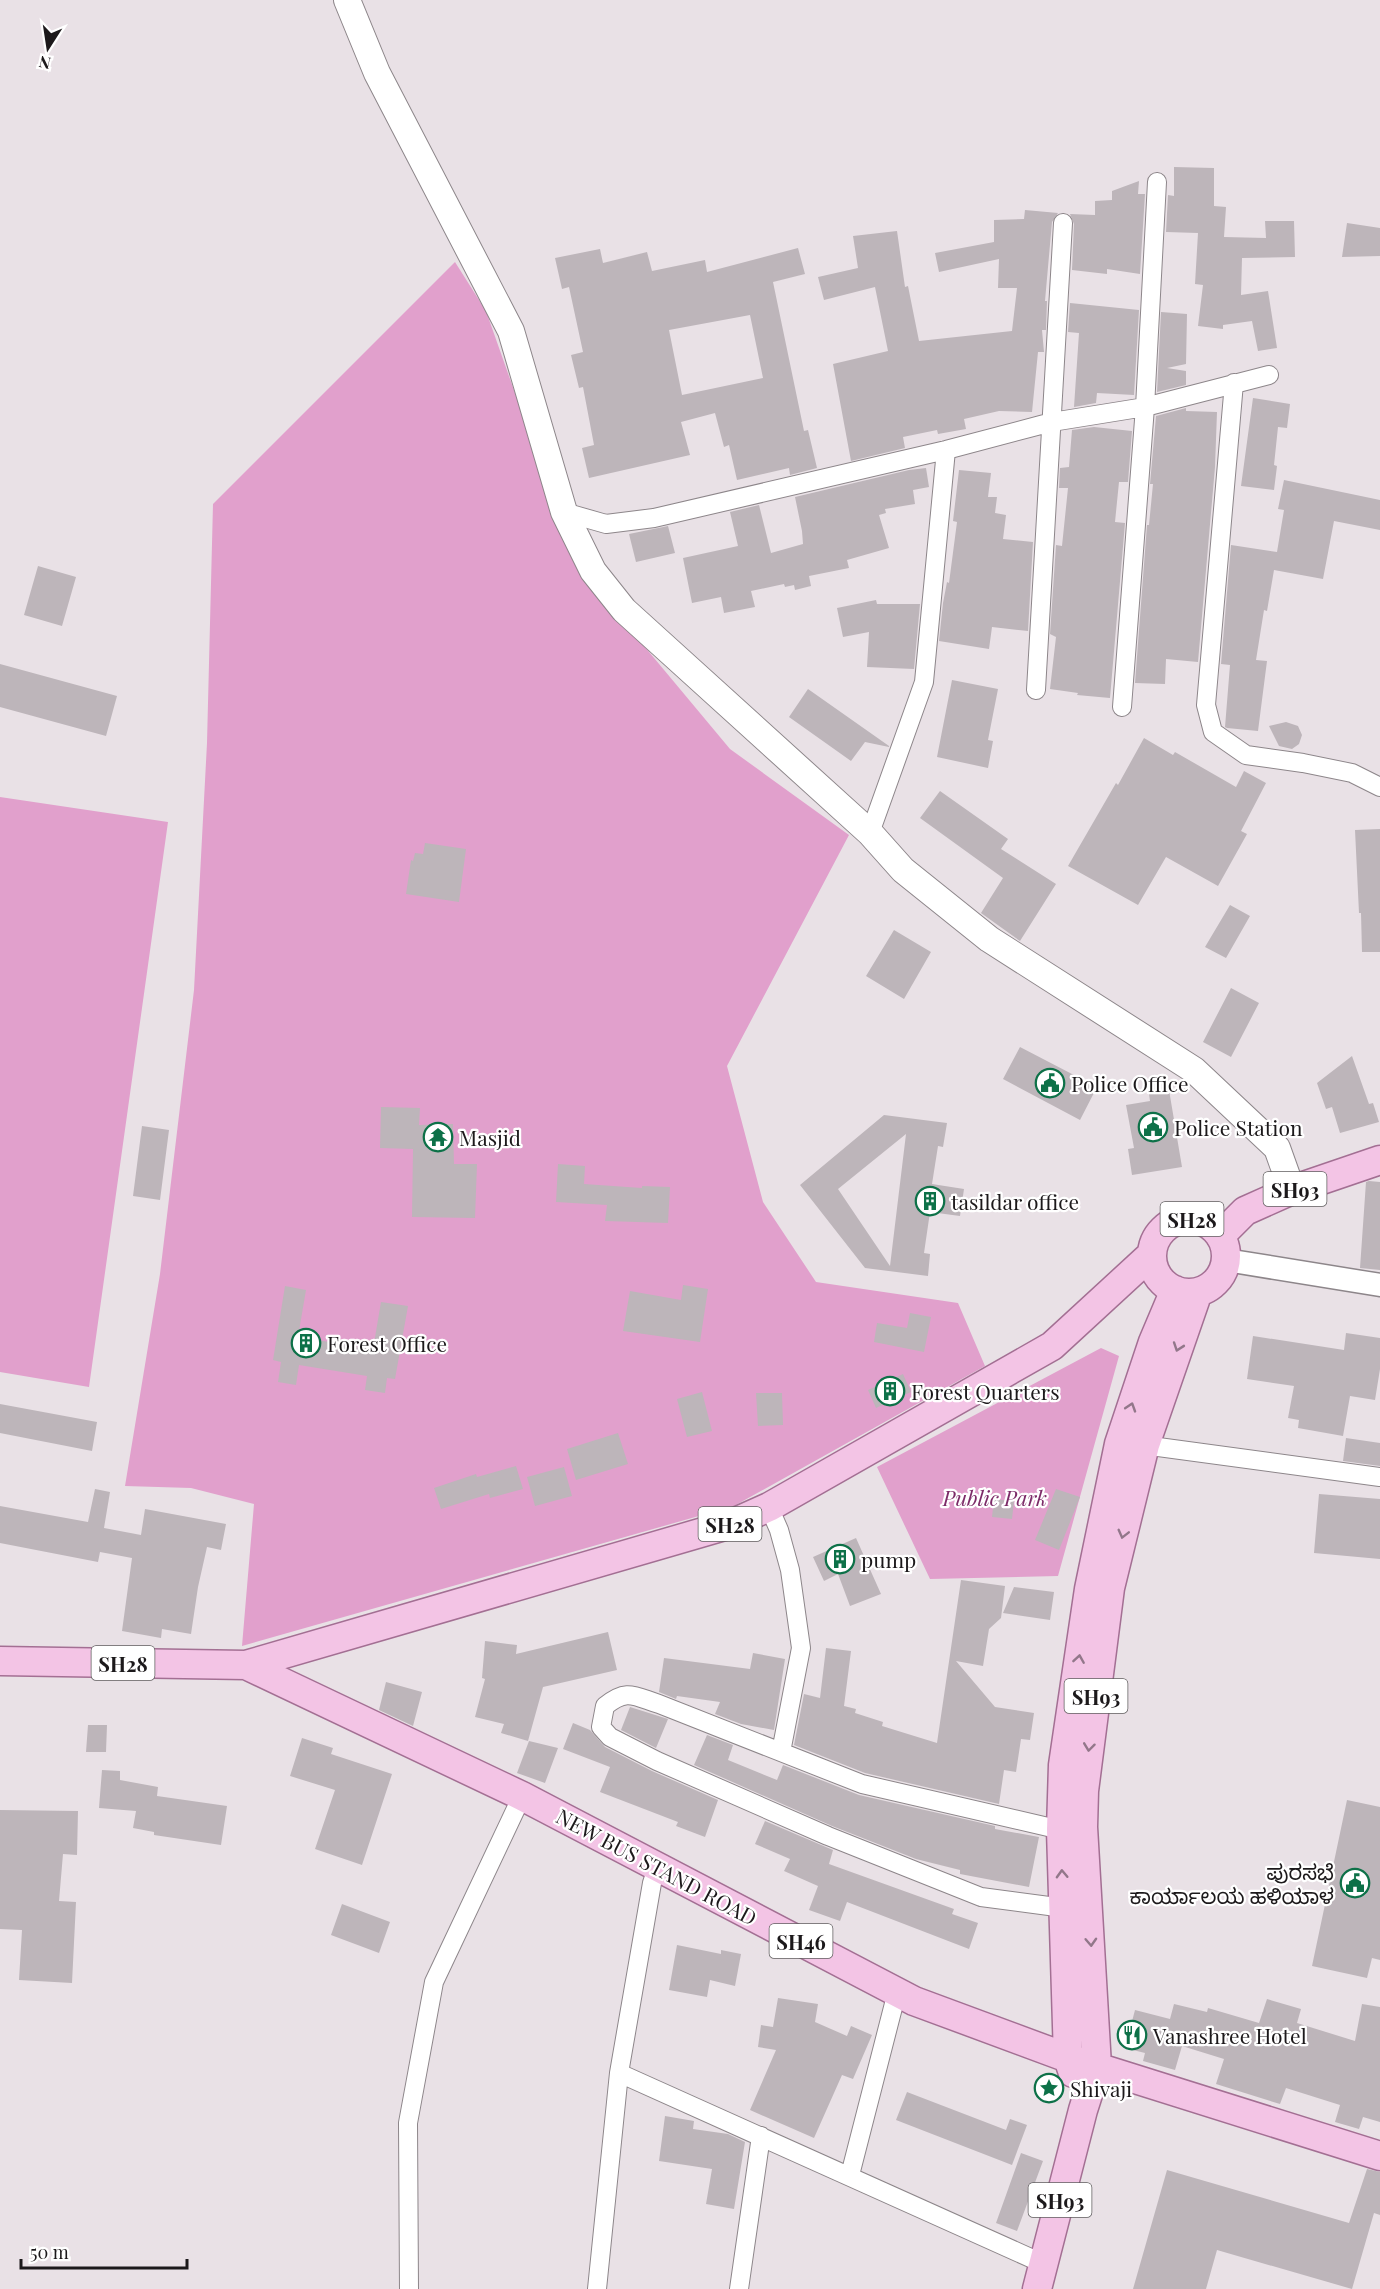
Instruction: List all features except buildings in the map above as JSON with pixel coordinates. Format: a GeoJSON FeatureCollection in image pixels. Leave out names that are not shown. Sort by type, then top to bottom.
{"type":"FeatureCollection","features":[{"type":"Feature","properties":{"kind":"main road"},"geometry":{"type":"LineString","coordinates":[[347,0],[377,73],[511,331],[564,512],[593,571],[624,610],[870,833],[903,870],[989,939],[1194,1070],[1276,1148],[1292,1190]]}},
{"type":"Feature","properties":{"kind":"main road","name":"SH93"},"geometry":{"type":"LineString","coordinates":[[1223,1248],[1245,1211],[1292,1190],[1380,1160]]}},
{"type":"Feature","properties":{"kind":"main road","name":"SH28"},"geometry":{"type":"LineString","coordinates":[[1179,1220],[1203,1221],[1213,1227],[1223,1248],[1223,1271],[1217,1281],[1208,1288],[1186,1291],[1158,1276],[1153,1265],[1152,1254],[1160,1232],[1169,1225],[1179,1220]]}},
{"type":"Feature","properties":{"kind":"main road","name":"SH28"},"geometry":{"type":"LineString","coordinates":[[0,1661],[246,1665],[731,1524],[769,1508],[1052,1346],[1152,1254]]}},
{"type":"Feature","properties":{"kind":"main road","name":"SH93"},"geometry":{"type":"LineString","coordinates":[[1040,2276],[1083,2110],[1097,2066],[1083,1827],[1084,1791],[1110,1588],[1132,1444],[1153,1342],[1186,1291]]}},
{"type":"Feature","properties":{"kind":"main road","name":"SH93"},"geometry":{"type":"LineString","coordinates":[[1083,2110],[1068,2058],[1060,1830],[1063,1766],[1089,1590],[1132,1444]]}},
{"type":"Feature","properties":{"kind":"main road","name":"NEW BUS STAND ROAD"},"geometry":{"type":"LineString","coordinates":[[246,1665],[522,1796],[658,1865],[914,2001],[1068,2058],[1380,2156]]}},
{"type":"Feature","properties":{"kind":"street"},"geometry":{"type":"LineString","coordinates":[[1122,707],[1145,407],[1157,182]]}},
{"type":"Feature","properties":{"kind":"street"},"geometry":{"type":"LineString","coordinates":[[1036,690],[1063,223]]}},
{"type":"Feature","properties":{"kind":"street"},"geometry":{"type":"LineString","coordinates":[[564,512],[606,524],[654,518],[946,450],[1052,422],[1145,407],[1269,375]]}},
{"type":"Feature","properties":{"kind":"street"},"geometry":{"type":"LineString","coordinates":[[1234,383],[1206,705],[1213,732],[1246,755],[1352,773],[1380,787]]}},
{"type":"Feature","properties":{"kind":"street"},"geometry":{"type":"LineString","coordinates":[[870,833],[924,682],[946,450]]}},
{"type":"Feature","properties":{"kind":"street"},"geometry":{"type":"LineString","coordinates":[[1223,1248],[1380,1285]]}},
{"type":"Feature","properties":{"kind":"street"},"geometry":{"type":"LineString","coordinates":[[1132,1444],[1380,1477]]}},
{"type":"Feature","properties":{"kind":"street"},"geometry":{"type":"LineString","coordinates":[[769,1508],[779,1530],[790,1570],[801,1648],[781,1752]]}},
{"type":"Feature","properties":{"kind":"street"},"geometry":{"type":"LineString","coordinates":[[1060,1830],[862,1784],[659,1704],[630,1695],[618,1696],[605,1706],[601,1726],[610,1737],[668,1766],[828,1836],[981,1897],[1064,1908]]}},
{"type":"Feature","properties":{"kind":"street"},"geometry":{"type":"LineString","coordinates":[[409,2289],[408,2123],[434,1982],[522,1796]]}},
{"type":"Feature","properties":{"kind":"street"},"geometry":{"type":"LineString","coordinates":[[597,2289],[619,2073],[652,1883],[658,1865]]}},
{"type":"Feature","properties":{"kind":"street"},"geometry":{"type":"LineString","coordinates":[[850,2175],[897,1992]]}},
{"type":"Feature","properties":{"kind":"street"},"geometry":{"type":"LineString","coordinates":[[619,2073],[850,2175],[1040,2276]]}},
{"type":"Feature","properties":{"kind":"street"},"geometry":{"type":"LineString","coordinates":[[739,2289],[761,2136]]}},
{"type":"Feature","properties":{"kind":"green space"},"geometry":{"type":"Polygon","coordinates":[[[455,262],[486,311],[552,498],[599,592],[730,749],[849,835],[727,1066],[763,1202],[816,1282],[958,1303],[985,1366],[734,1506],[242,1646],[254,1504],[191,1488],[125,1486],[160,1274],[194,990],[207,743],[213,504],[455,262]]]}},
{"type":"Feature","properties":{"kind":"green space"},"geometry":{"type":"Polygon","coordinates":[[[0,797],[168,822],[89,1387],[0,1372],[0,797]]]}},
{"type":"Feature","properties":{"kind":"green space","name":"Public Park"},"geometry":{"type":"Polygon","coordinates":[[[1101,1348],[1119,1356],[1058,1576],[930,1579],[877,1467],[1101,1348]]]}},
{"type":"Feature","properties":{"kind":"place","name":"Police Office"},"geometry":{"type":"Point","coordinates":[1050,1083]}},
{"type":"Feature","properties":{"kind":"place","name":"Police Station"},"geometry":{"type":"Point","coordinates":[1153,1127]}},
{"type":"Feature","properties":{"kind":"place","name":"Masjid"},"geometry":{"type":"Point","coordinates":[438,1137]}},
{"type":"Feature","properties":{"kind":"place","name":"tasildar office"},"geometry":{"type":"Point","coordinates":[930,1201]}},
{"type":"Feature","properties":{"kind":"place","name":"Forest Office"},"geometry":{"type":"Point","coordinates":[306,1343]}},
{"type":"Feature","properties":{"kind":"place","name":"Forest Quarters"},"geometry":{"type":"Point","coordinates":[890,1391]}},
{"type":"Feature","properties":{"kind":"place","name":"pump"},"geometry":{"type":"Point","coordinates":[840,1559]}},
{"type":"Feature","properties":{"kind":"place","name":"ಪುರಸಭೆ ಕಾರ್ಯಾಲಯ ಹಳಿಯಾಳ"},"geometry":{"type":"Point","coordinates":[1355,1883]}},
{"type":"Feature","properties":{"kind":"place","name":"Vanashree Hotel"},"geometry":{"type":"Point","coordinates":[1132,2035]}},
{"type":"Feature","properties":{"kind":"place","name":"Shivaji"},"geometry":{"type":"Point","coordinates":[1049,2088]}}]}
